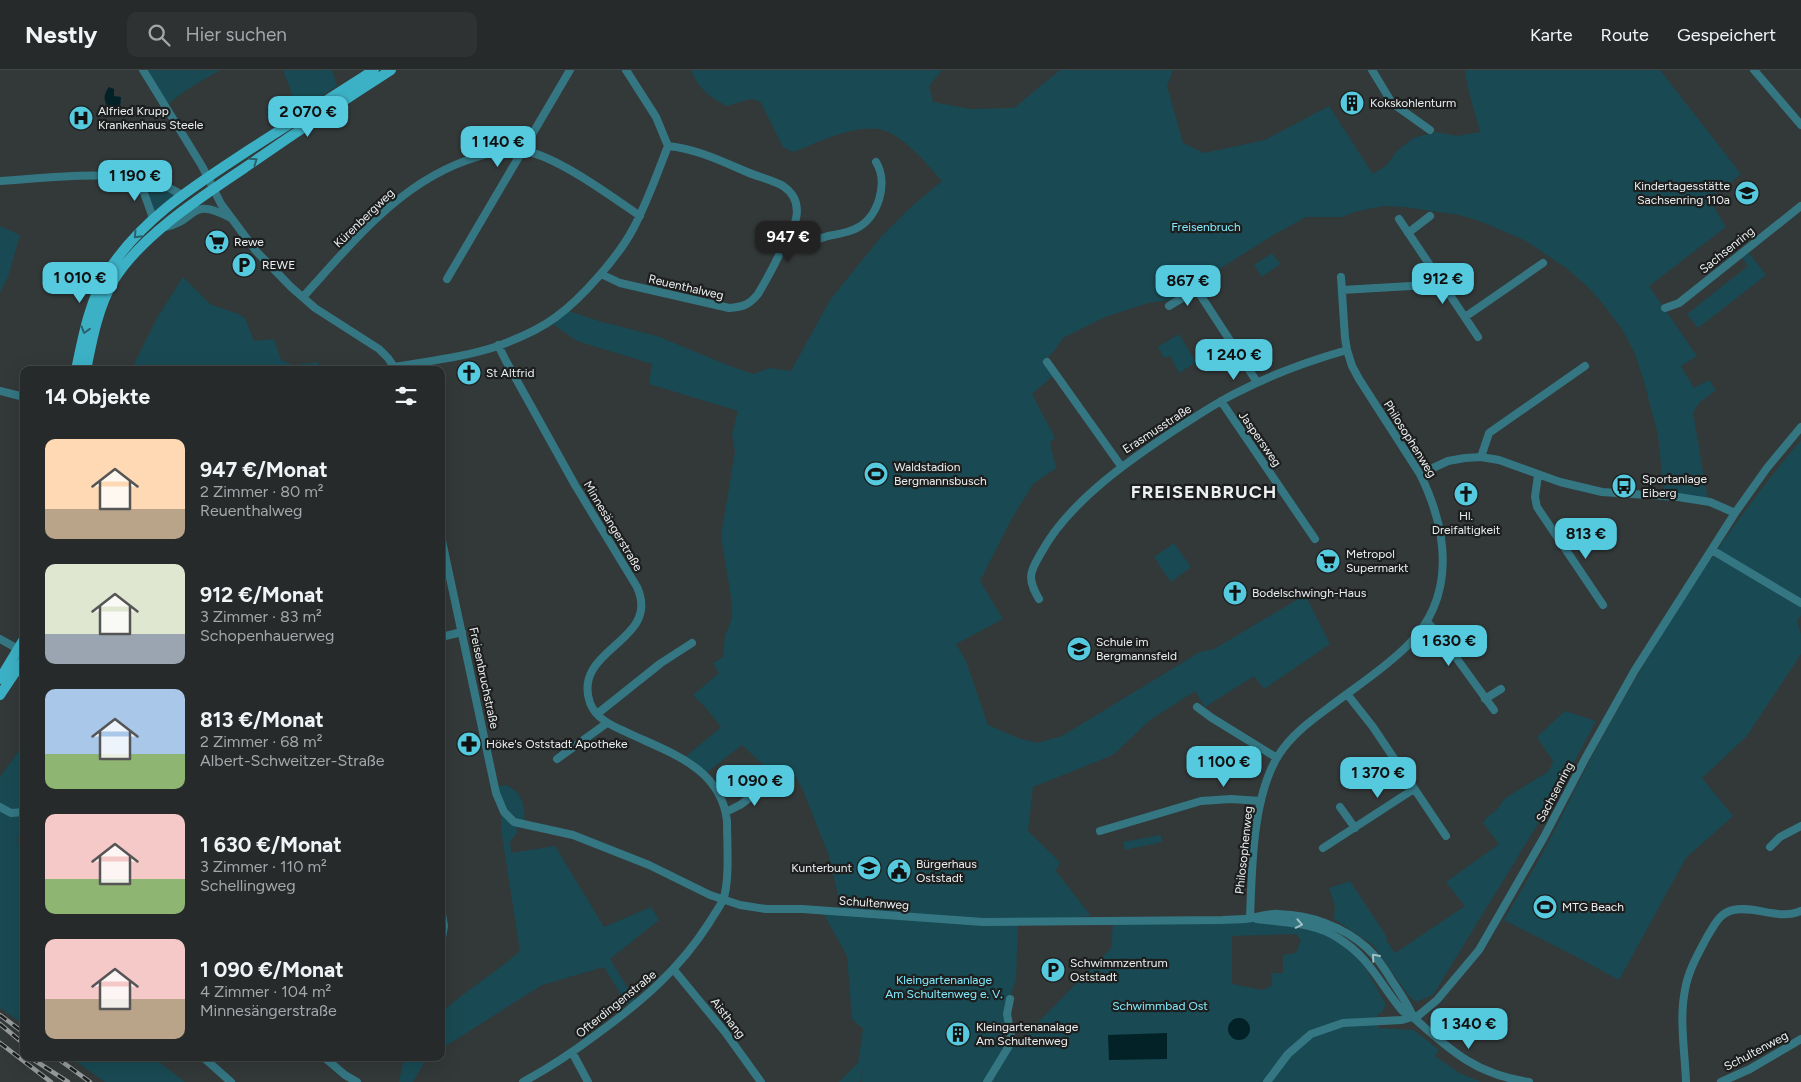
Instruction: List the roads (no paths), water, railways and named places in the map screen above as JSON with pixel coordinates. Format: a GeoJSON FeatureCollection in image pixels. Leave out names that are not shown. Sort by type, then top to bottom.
{"type":"FeatureCollection","features":[{"type":"Feature","properties":{"kind":"main road"},"geometry":{"type":"LineString","coordinates":[[77,366],[83,334],[95,298],[106,275],[120,254],[153,218],[208,177],[374,70]]}},
{"type":"Feature","properties":{"kind":"main road"},"geometry":{"type":"LineString","coordinates":[[87,366],[104,301],[114,279],[134,255],[165,226],[213,188],[320,115],[391,70]]}},
{"type":"Feature","properties":{"kind":"main road"},"geometry":{"type":"LineString","coordinates":[[0,679],[20,646]]}},
{"type":"Feature","properties":{"kind":"main road"},"geometry":{"type":"LineString","coordinates":[[0,695],[20,665]]}},
{"type":"Feature","properties":{"kind":"street"},"geometry":{"type":"LineString","coordinates":[[143,70],[208,177],[221,204],[256,251],[303,297],[331,319],[379,349],[393,366]]}},
{"type":"Feature","properties":{"kind":"street"},"geometry":{"type":"LineString","coordinates":[[447,279],[570,70]]}},
{"type":"Feature","properties":{"kind":"street"},"geometry":{"type":"LineString","coordinates":[[410,366],[498,346],[555,318],[601,274],[632,232],[668,146],[656,118],[626,70]]}},
{"type":"Feature","properties":{"kind":"street"},"geometry":{"type":"LineString","coordinates":[[1372,70],[1392,103],[1430,130]]}},
{"type":"Feature","properties":{"kind":"street"},"geometry":{"type":"LineString","coordinates":[[1758,71],[1801,125]]}},
{"type":"Feature","properties":{"kind":"street","name":"Reuenthalweg"},"geometry":{"type":"LineString","coordinates":[[601,274],[620,283],[729,308],[744,307],[758,294],[790,239],[796,221],[797,207],[792,195],[782,186],[709,155],[688,148],[668,146]]}},
{"type":"Feature","properties":{"kind":"street","name":"Kürenbergweg"},"geometry":{"type":"LineString","coordinates":[[303,297],[371,223],[402,195],[448,167],[494,152],[524,150],[537,154],[574,173],[640,216]]}},
{"type":"Feature","properties":{"kind":"street"},"geometry":{"type":"LineString","coordinates":[[790,239],[799,242],[810,241],[855,229],[867,221],[875,211],[880,196],[881,170],[876,162]]}},
{"type":"Feature","properties":{"kind":"street"},"geometry":{"type":"LineString","coordinates":[[0,181],[98,176],[139,179],[162,184],[182,195]]}},
{"type":"Feature","properties":{"kind":"street"},"geometry":{"type":"LineString","coordinates":[[139,179],[153,218]]}},
{"type":"Feature","properties":{"kind":"street","name":"Sachsenring"},"geometry":{"type":"LineString","coordinates":[[1665,308],[1679,303],[1801,206]]}},
{"type":"Feature","properties":{"kind":"street"},"geometry":{"type":"LineString","coordinates":[[165,226],[175,225],[196,209],[202,208],[220,213],[232,219]]}},
{"type":"Feature","properties":{"kind":"street"},"geometry":{"type":"LineString","coordinates":[[1408,233],[1430,216]]}},
{"type":"Feature","properties":{"kind":"street"},"geometry":{"type":"LineString","coordinates":[[1399,219],[1478,337]]}},
{"type":"Feature","properties":{"kind":"street"},"geometry":{"type":"LineString","coordinates":[[1465,317],[1543,263]]}},
{"type":"Feature","properties":{"kind":"street","name":"Philosophenweg"},"geometry":{"type":"LineString","coordinates":[[1250,918],[1253,865],[1260,801],[1277,758],[1287,743],[1306,725],[1398,654],[1413,639],[1427,622],[1442,581],[1443,556],[1437,515],[1420,474],[1359,379],[1347,350],[1341,276]]}},
{"type":"Feature","properties":{"kind":"street"},"geometry":{"type":"LineString","coordinates":[[1342,290],[1428,285],[1439,280]]}},
{"type":"Feature","properties":{"kind":"street"},"geometry":{"type":"LineString","coordinates":[[1169,306],[1194,290],[1199,293],[1257,382]]}},
{"type":"Feature","properties":{"kind":"street","name":"Minnesängerstraße"},"geometry":{"type":"LineString","coordinates":[[498,346],[570,477],[637,587],[641,598],[641,612],[637,624],[598,661],[591,672],[588,694],[593,708],[607,723],[696,766],[714,785],[726,812],[726,884],[723,900]]}},
{"type":"Feature","properties":{"kind":"street","name":"Erasmusstraße"},"geometry":{"type":"LineString","coordinates":[[1039,599],[1031,578],[1034,566],[1045,546],[1063,520],[1121,466],[1220,401],[1257,382],[1347,350]]}},
{"type":"Feature","properties":{"kind":"street","name":"Erasmusstraße"},"geometry":{"type":"LineString","coordinates":[[1047,362],[1121,466]]}},
{"type":"Feature","properties":{"kind":"street"},"geometry":{"type":"LineString","coordinates":[[1481,457],[1489,433],[1584,366]]}},
{"type":"Feature","properties":{"kind":"street"},"geometry":{"type":"LineString","coordinates":[[0,391],[20,396]]}},
{"type":"Feature","properties":{"kind":"street","name":"Jaspersweg"},"geometry":{"type":"LineString","coordinates":[[1220,401],[1315,539]]}},
{"type":"Feature","properties":{"kind":"street","name":"Sachsenring"},"geometry":{"type":"LineString","coordinates":[[1267,1082],[1288,1054],[1311,1034],[1343,1023],[1390,1021],[1413,1017],[1426,1010],[1480,950],[1636,670],[1735,514],[1767,468],[1801,427]]}},
{"type":"Feature","properties":{"kind":"street"},"geometry":{"type":"LineString","coordinates":[[1420,474],[1448,461],[1481,457],[1499,460],[1538,474],[1603,492],[1678,497],[1710,502],[1735,514]]}},
{"type":"Feature","properties":{"kind":"street"},"geometry":{"type":"LineString","coordinates":[[1538,474],[1535,497],[1537,507],[1603,605]]}},
{"type":"Feature","properties":{"kind":"street"},"geometry":{"type":"LineString","coordinates":[[1712,550],[1801,604]]}},
{"type":"Feature","properties":{"kind":"street","name":"Freisenbruchstraße"},"geometry":{"type":"LineString","coordinates":[[445,554],[496,793],[500,807],[512,820]]}},
{"type":"Feature","properties":{"kind":"street"},"geometry":{"type":"LineString","coordinates":[[1427,622],[1440,634],[1494,710]]}},
{"type":"Feature","properties":{"kind":"street"},"geometry":{"type":"LineString","coordinates":[[445,636],[462,632]]}},
{"type":"Feature","properties":{"kind":"street"},"geometry":{"type":"LineString","coordinates":[[0,639],[18,649]]}},
{"type":"Feature","properties":{"kind":"street"},"geometry":{"type":"LineString","coordinates":[[597,714],[661,663],[692,643]]}},
{"type":"Feature","properties":{"kind":"street"},"geometry":{"type":"LineString","coordinates":[[1485,699],[1501,689]]}},
{"type":"Feature","properties":{"kind":"street"},"geometry":{"type":"LineString","coordinates":[[1347,694],[1373,727],[1446,836]]}},
{"type":"Feature","properties":{"kind":"street"},"geometry":{"type":"LineString","coordinates":[[1197,708],[1277,758]]}},
{"type":"Feature","properties":{"kind":"street"},"geometry":{"type":"LineString","coordinates":[[557,759],[607,723]]}},
{"type":"Feature","properties":{"kind":"street"},"geometry":{"type":"LineString","coordinates":[[726,812],[740,805],[774,780]]}},
{"type":"Feature","properties":{"kind":"street"},"geometry":{"type":"LineString","coordinates":[[1323,848],[1414,789]]}},
{"type":"Feature","properties":{"kind":"street"},"geometry":{"type":"LineString","coordinates":[[1100,832],[1201,801],[1232,799],[1260,801]]}},
{"type":"Feature","properties":{"kind":"street"},"geometry":{"type":"LineString","coordinates":[[0,807],[11,813],[20,812]]}},
{"type":"Feature","properties":{"kind":"street"},"geometry":{"type":"LineString","coordinates":[[1340,807],[1355,828]]}},
{"type":"Feature","properties":{"kind":"street","name":"Schultenweg"},"geometry":{"type":"LineString","coordinates":[[512,820],[574,835],[649,866],[697,890],[723,900],[766,909],[983,922],[1250,918],[1294,923],[1321,930],[1337,937],[1358,952],[1402,1011],[1413,1017],[1447,1049],[1464,1060],[1501,1076],[1529,1082]]}},
{"type":"Feature","properties":{"kind":"street"},"geometry":{"type":"LineString","coordinates":[[1770,847],[1780,837],[1801,826]]}},
{"type":"Feature","properties":{"kind":"street","name":"Ofterdingenstraße"},"geometry":{"type":"LineString","coordinates":[[523,1082],[572,1052],[634,1006],[674,970],[703,932],[723,900]]}},
{"type":"Feature","properties":{"kind":"street"},"geometry":{"type":"LineString","coordinates":[[1686,1082],[1683,1012],[1685,990],[1692,965],[1715,922],[1730,911],[1741,908],[1784,914],[1801,911]]}},
{"type":"Feature","properties":{"kind":"street","name":"Aisthang"},"geometry":{"type":"LineString","coordinates":[[674,970],[725,1032],[761,1082]]}},
{"type":"Feature","properties":{"kind":"street"},"geometry":{"type":"LineString","coordinates":[[987,1082],[1012,1041],[1008,1014],[1010,999]]}},
{"type":"Feature","properties":{"kind":"street","name":"Schultenweg"},"geometry":{"type":"LineString","coordinates":[[1721,1082],[1750,1069],[1801,1039]]}},
{"type":"Feature","properties":{"kind":"street"},"geometry":{"type":"LineString","coordinates":[[572,1052],[588,1082]]}},
{"type":"Feature","properties":{"kind":"street"},"geometry":{"type":"LineString","coordinates":[[207,1061],[231,1082]]}},
{"type":"Feature","properties":{"kind":"street"},"geometry":{"type":"LineString","coordinates":[[328,1061],[344,1075],[356,1082]]}},
{"type":"Feature","properties":{"kind":"railway"},"geometry":{"type":"LineString","coordinates":[[0,1015],[20,1030]]}},
{"type":"Feature","properties":{"kind":"railway"},"geometry":{"type":"LineString","coordinates":[[0,1024],[20,1041]]}},
{"type":"Feature","properties":{"kind":"railway"},"geometry":{"type":"LineString","coordinates":[[0,1043],[20,1058]]}},
{"type":"Feature","properties":{"kind":"railway"},"geometry":{"type":"LineString","coordinates":[[24,1061],[51,1082]]}},
{"type":"Feature","properties":{"kind":"railway"},"geometry":{"type":"LineString","coordinates":[[36,1061],[68,1082]]}},
{"type":"Feature","properties":{"kind":"railway"},"geometry":{"type":"LineString","coordinates":[[61,1061],[90,1082]]}},
{"type":"Feature","properties":{"kind":"place","name":"Kokskohlenturm"},"geometry":{"type":"Point","coordinates":[1352,103]}},
{"type":"Feature","properties":{"kind":"place","name":"Alfried Krupp Krankenhaus Steele"},"geometry":{"type":"Point","coordinates":[81,118]}},
{"type":"Feature","properties":{"kind":"place","name":"Kindertagesstätte Sachsenring 110a"},"geometry":{"type":"Point","coordinates":[1747,193]}},
{"type":"Feature","properties":{"kind":"place","name":"Rewe"},"geometry":{"type":"Point","coordinates":[217,242]}},
{"type":"Feature","properties":{"kind":"place","name":"REWE"},"geometry":{"type":"Point","coordinates":[244,265]}},
{"type":"Feature","properties":{"kind":"place","name":"St Altfrid"},"geometry":{"type":"Point","coordinates":[469,373]}},
{"type":"Feature","properties":{"kind":"place","name":"Waldstadion Bergmannsbusch"},"geometry":{"type":"Point","coordinates":[876,474]}},
{"type":"Feature","properties":{"kind":"place","name":"Sportanlage Eiberg"},"geometry":{"type":"Point","coordinates":[1624,486]}},
{"type":"Feature","properties":{"kind":"place","name":"Hl. Dreifaltigkeit"},"geometry":{"type":"Point","coordinates":[1466,494]}},
{"type":"Feature","properties":{"kind":"place","name":"Metropol Supermarkt"},"geometry":{"type":"Point","coordinates":[1328,561]}},
{"type":"Feature","properties":{"kind":"place","name":"Bodelschwingh-Haus"},"geometry":{"type":"Point","coordinates":[1235,593]}},
{"type":"Feature","properties":{"kind":"place","name":"Schule im Bergmannsfeld"},"geometry":{"type":"Point","coordinates":[1079,649]}},
{"type":"Feature","properties":{"kind":"place","name":"Höke's Oststadt Apotheke"},"geometry":{"type":"Point","coordinates":[469,744]}},
{"type":"Feature","properties":{"kind":"place","name":"Kunterbunt"},"geometry":{"type":"Point","coordinates":[869,868]}},
{"type":"Feature","properties":{"kind":"place","name":"Bürgerhaus Oststadt"},"geometry":{"type":"Point","coordinates":[899,871]}},
{"type":"Feature","properties":{"kind":"place","name":"MTG Beach"},"geometry":{"type":"Point","coordinates":[1545,907]}},
{"type":"Feature","properties":{"kind":"place","name":"Schwimmzentrum Oststadt"},"geometry":{"type":"Point","coordinates":[1053,970]}},
{"type":"Feature","properties":{"kind":"place","name":"Kleingartenanalage Am Schultenweg"},"geometry":{"type":"Point","coordinates":[958,1034]}},
{"type":"Feature","properties":{"kind":"district","name":"FREISENBRUCH"},"geometry":{"type":"Point","coordinates":[1204,492]}},
{"type":"Feature","properties":{"kind":"park label","name":"Freisenbruch"},"geometry":{"type":"Point","coordinates":[1206,227]}},
{"type":"Feature","properties":{"kind":"park label","name":"Kleingartenanlage Am Schultenweg e. V."},"geometry":{"type":"Point","coordinates":[944,987]}},
{"type":"Feature","properties":{"kind":"park label","name":"Schwimmbad Ost"},"geometry":{"type":"Point","coordinates":[1160,1006]}}]}
